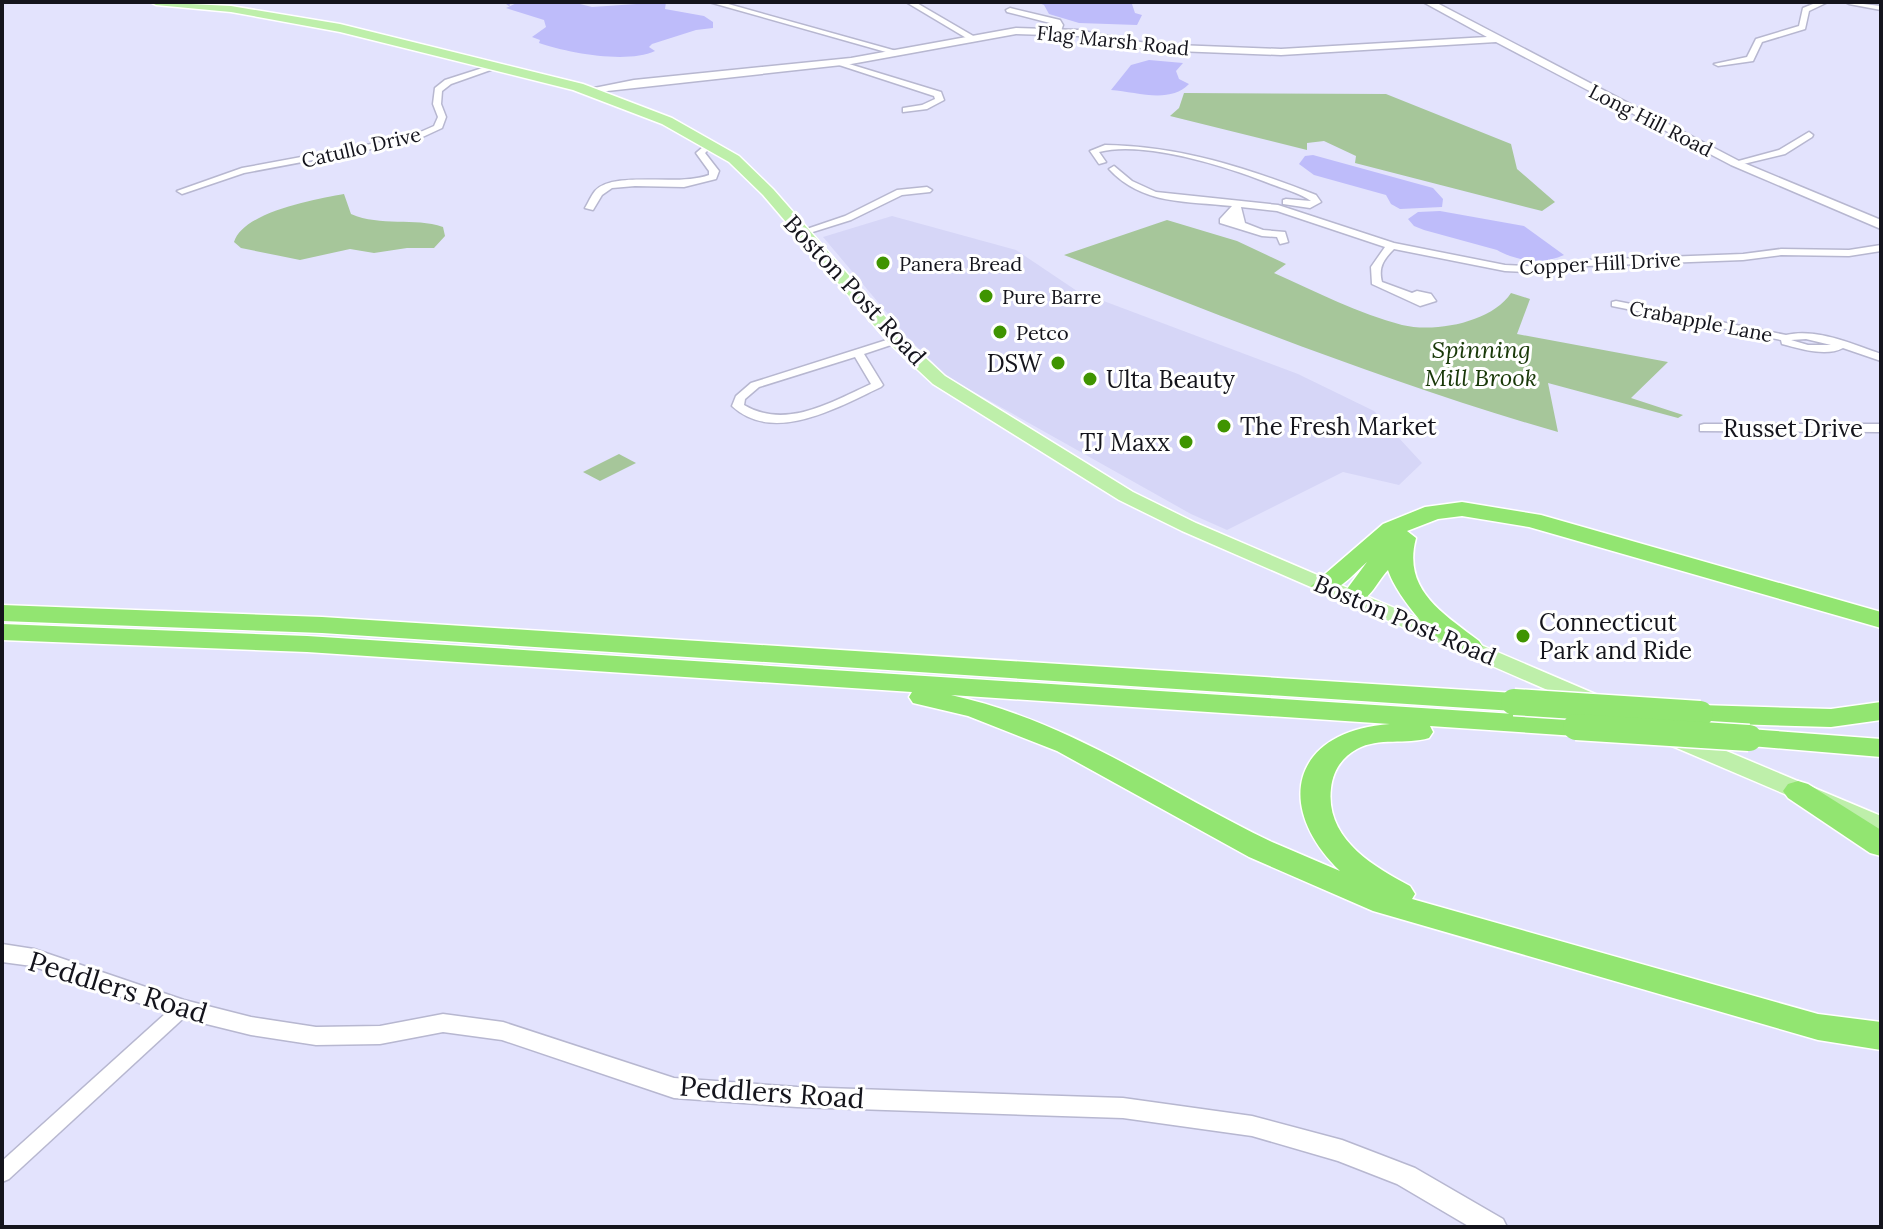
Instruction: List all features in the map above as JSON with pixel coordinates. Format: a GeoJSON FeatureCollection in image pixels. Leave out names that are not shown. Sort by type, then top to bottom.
{"type":"FeatureCollection","features":[{"type":"Feature","properties":{"kind":"highway"},"geometry":{"type":"LineString","coordinates":[[1324,586],[1392,529],[1433,512],[1462,509],[1532,520],[1881,620]]}},
{"type":"Feature","properties":{"kind":"highway"},"geometry":{"type":"LineString","coordinates":[[1354,597],[1405,537],[1427,522],[1454,516],[1487,516],[1821,609],[1861,624],[1881,638]]}},
{"type":"Feature","properties":{"kind":"highway"},"geometry":{"type":"LineString","coordinates":[[1405,537],[1397,553],[1398,567],[1406,586],[1422,607],[1470,647]]}},
{"type":"Feature","properties":{"kind":"highway"},"geometry":{"type":"LineString","coordinates":[[2,613],[322,625],[1881,728]]}},
{"type":"Feature","properties":{"kind":"highway"},"geometry":{"type":"LineString","coordinates":[[2,632],[307,644],[1881,748]]}},
{"type":"Feature","properties":{"kind":"highway"},"geometry":{"type":"LineString","coordinates":[[821,677],[976,709],[1067,744],[1260,849],[1384,903],[1818,1027],[1881,1036]]}},
{"type":"Feature","properties":{"kind":"highway"},"geometry":{"type":"LineString","coordinates":[[1700,714],[1831,718],[1881,711]]}},
{"type":"Feature","properties":{"kind":"highway"},"geometry":{"type":"LineString","coordinates":[[1576,727],[1378,733],[1342,744],[1321,766],[1313,796],[1321,828],[1345,860],[1377,884],[1413,900],[1819,1015],[1881,1021]]}},
{"type":"Feature","properties":{"kind":"highway"},"geometry":{"type":"LineString","coordinates":[[1798,791],[1881,845]]}},
{"type":"Feature","properties":{"kind":"main road","name":"Boston Post Road"},"geometry":{"type":"LineString","coordinates":[[156,2],[293,19],[498,66],[589,90],[667,121],[734,159],[768,192],[800,233],[896,340],[939,380],[1126,496],[1324,586],[1881,826]]}},
{"type":"Feature","properties":{"kind":"street"},"geometry":{"type":"LineString","coordinates":[[713,2],[896,52]]}},
{"type":"Feature","properties":{"kind":"street"},"geometry":{"type":"LineString","coordinates":[[910,2],[971,37]]}},
{"type":"Feature","properties":{"kind":"street","name":"Long Hill Road"},"geometry":{"type":"LineString","coordinates":[[1428,2],[1735,163],[1881,225]]}},
{"type":"Feature","properties":{"kind":"street"},"geometry":{"type":"LineString","coordinates":[[1718,64],[1750,59],[1759,41],[1802,27],[1806,10],[1824,2]]}},
{"type":"Feature","properties":{"kind":"street"},"geometry":{"type":"LineString","coordinates":[[1849,2],[1881,8]]}},
{"type":"Feature","properties":{"kind":"street"},"geometry":{"type":"LineString","coordinates":[[1010,10],[1057,22],[1057,31]]}},
{"type":"Feature","properties":{"kind":"street","name":"Flag Marsh Road"},"geometry":{"type":"LineString","coordinates":[[589,90],[839,62],[1016,31],[1057,31],[1151,47],[1281,52],[1496,39]]}},
{"type":"Feature","properties":{"kind":"street"},"geometry":{"type":"LineString","coordinates":[[839,62],[938,94],[940,100],[933,104],[906,110]]}},
{"type":"Feature","properties":{"kind":"street","name":"Catullo Drive"},"geometry":{"type":"LineString","coordinates":[[182,191],[242,171],[411,139],[438,128],[442,117],[437,104],[438,90],[448,82],[498,66]]}},
{"type":"Feature","properties":{"kind":"street"},"geometry":{"type":"LineString","coordinates":[[1735,163],[1782,152],[1809,135]]}},
{"type":"Feature","properties":{"kind":"street"},"geometry":{"type":"LineString","coordinates":[[590,208],[600,191],[611,185],[632,183],[674,187],[705,182],[713,177],[714,171],[700,153],[710,144]]}},
{"type":"Feature","properties":{"kind":"street","name":"Copper Hill Drive"},"geometry":{"type":"LineString","coordinates":[[1222,202],[1230,195],[1244,194],[1301,205],[1316,202],[1313,197],[1261,176],[1184,152],[1105,148],[1094,151],[1102,162],[1112,161],[1121,165],[1114,169],[1138,188],[1174,198],[1298,213],[1392,246],[1531,270],[1586,263],[1743,257],[1781,252],[1849,253],[1881,248]]}},
{"type":"Feature","properties":{"kind":"street"},"geometry":{"type":"LineString","coordinates":[[800,233],[848,218],[900,192],[927,190]]}},
{"type":"Feature","properties":{"kind":"street"},"geometry":{"type":"LineString","coordinates":[[1238,224],[1241,222],[1238,206],[1223,221],[1262,233],[1282,234],[1283,242]]}},
{"type":"Feature","properties":{"kind":"street"},"geometry":{"type":"LineString","coordinates":[[1392,246],[1378,259],[1374,274],[1377,284],[1410,296]]}},
{"type":"Feature","properties":{"kind":"street","name":"Crabapple Lane"},"geometry":{"type":"LineString","coordinates":[[1616,304],[1786,338],[1786,342],[1794,346],[1843,347],[1881,358]]}},
{"type":"Feature","properties":{"kind":"street"},"geometry":{"type":"LineString","coordinates":[[859,354],[877,385],[833,405],[781,419],[762,419],[747,414],[738,406],[740,398],[755,385],[896,340]]}},
{"type":"Feature","properties":{"kind":"street","name":"Russet Drive"},"geometry":{"type":"LineString","coordinates":[[1704,428],[1881,428]]}},
{"type":"Feature","properties":{"kind":"street","name":"Peddlers Road"},"geometry":{"type":"LineString","coordinates":[[2,953],[34,958],[182,1009],[251,1026],[316,1036],[380,1035],[443,1023],[503,1031],[674,1088],[797,1097],[1123,1108],[1252,1126],[1342,1151],[1406,1176],[1494,1227]]}},
{"type":"Feature","properties":{"kind":"street"},"geometry":{"type":"LineString","coordinates":[[2,1173],[182,1009]]}},
{"type":"Feature","properties":{"kind":"shaded area"},"geometry":{"type":"Polygon","coordinates":[[[892,216],[1016,250],[1077,291],[1298,374],[1374,411],[1422,463],[1399,485],[1343,472],[1227,530],[1191,514],[949,378],[910,340],[823,237],[892,216]]]}},
{"type":"Feature","properties":{"kind":"green space"},"geometry":{"type":"Polygon","coordinates":[[[1184,93],[1386,94],[1511,144],[1517,169],[1555,202],[1542,211],[1355,163],[1356,156],[1324,141],[1307,143],[1307,150],[1170,116],[1179,108],[1184,93]]]}},
{"type":"Feature","properties":{"kind":"green space"},"geometry":{"type":"Polygon","coordinates":[[[344,194],[351,214],[374,220],[432,224],[443,227],[445,236],[434,248],[374,253],[350,249],[300,260],[241,248],[234,242],[240,232],[265,215],[299,203],[344,194]]]}},
{"type":"Feature","properties":{"kind":"green space","name":"Spinning Mill Brook"},"geometry":{"type":"Polygon","coordinates":[[[1167,220],[1237,241],[1286,264],[1274,273],[1353,308],[1402,325],[1431,327],[1462,323],[1491,311],[1511,293],[1530,299],[1517,334],[1668,362],[1631,398],[1683,415],[1678,418],[1548,383],[1558,432],[1371,372],[1064,255],[1167,220]]]}},
{"type":"Feature","properties":{"kind":"green space"},"geometry":{"type":"Polygon","coordinates":[[[619,454],[636,463],[600,481],[583,472],[619,454]]]}},
{"type":"Feature","properties":{"kind":"water"},"geometry":{"type":"Polygon","coordinates":[[[519,2],[572,2],[592,7],[666,2],[665,9],[704,16],[713,22],[713,28],[652,44],[649,47],[655,51],[643,55],[597,56],[539,43],[540,40],[532,37],[546,27],[544,20],[506,8],[519,2]]]}},
{"type":"Feature","properties":{"kind":"water"},"geometry":{"type":"Polygon","coordinates":[[[1036,2],[1125,2],[1132,4],[1135,13],[1142,15],[1137,25],[1079,23],[1049,14],[1044,5],[1036,2]]]}},
{"type":"Feature","properties":{"kind":"water"},"geometry":{"type":"Polygon","coordinates":[[[1149,60],[1183,63],[1176,71],[1179,79],[1189,84],[1172,94],[1163,95],[1111,90],[1131,65],[1149,60]]]}},
{"type":"Feature","properties":{"kind":"water"},"geometry":{"type":"Polygon","coordinates":[[[1313,155],[1433,188],[1443,199],[1442,207],[1400,209],[1391,204],[1386,195],[1314,175],[1299,164],[1305,156],[1313,155]]]}},
{"type":"Feature","properties":{"kind":"water"},"geometry":{"type":"Polygon","coordinates":[[[1440,211],[1524,226],[1564,255],[1539,261],[1521,259],[1424,230],[1408,219],[1418,212],[1440,211]]]}},
{"type":"Feature","properties":{"kind":"waterway"},"geometry":{"type":"LineString","coordinates":[[505,2],[509,5]]}},
{"type":"Feature","properties":{"kind":"place","name":"Panera Bread"},"geometry":{"type":"Point","coordinates":[883,263]}},
{"type":"Feature","properties":{"kind":"place","name":"Pure Barre"},"geometry":{"type":"Point","coordinates":[986,296]}},
{"type":"Feature","properties":{"kind":"place","name":"Petco"},"geometry":{"type":"Point","coordinates":[1000,332]}},
{"type":"Feature","properties":{"kind":"place","name":"DSW"},"geometry":{"type":"Point","coordinates":[1058,363]}},
{"type":"Feature","properties":{"kind":"place","name":"Ulta Beauty"},"geometry":{"type":"Point","coordinates":[1090,379]}},
{"type":"Feature","properties":{"kind":"place","name":"The Fresh Market"},"geometry":{"type":"Point","coordinates":[1224,426]}},
{"type":"Feature","properties":{"kind":"place","name":"TJ Maxx"},"geometry":{"type":"Point","coordinates":[1186,442]}},
{"type":"Feature","properties":{"kind":"place","name":"Connecticut Park and Ride"},"geometry":{"type":"Point","coordinates":[1523,636]}}]}
